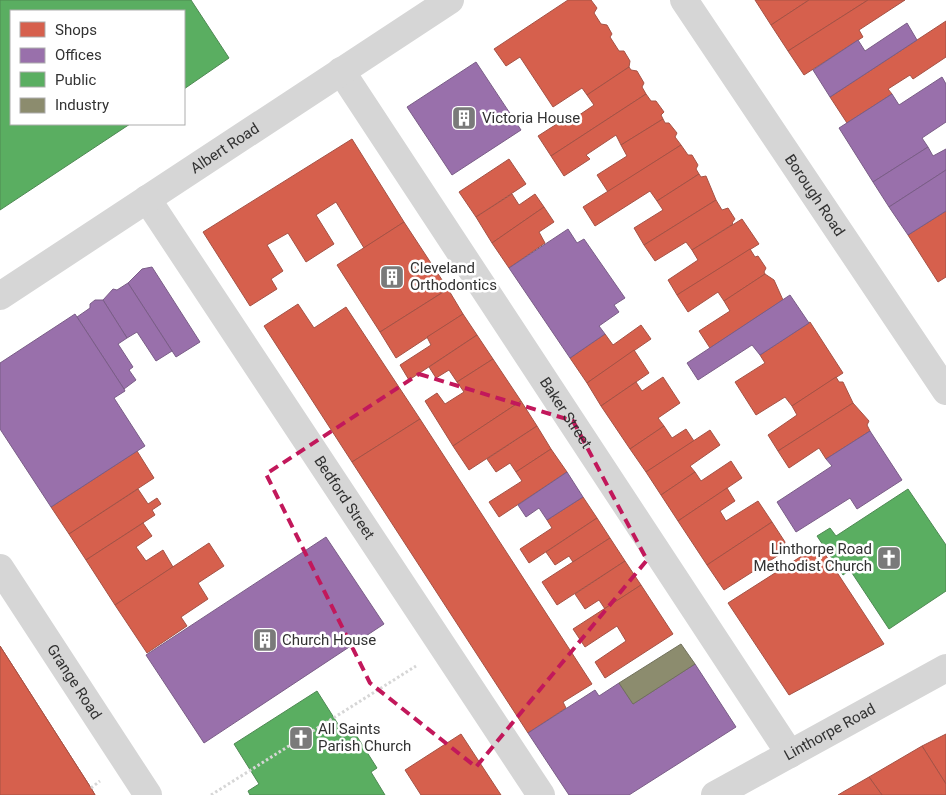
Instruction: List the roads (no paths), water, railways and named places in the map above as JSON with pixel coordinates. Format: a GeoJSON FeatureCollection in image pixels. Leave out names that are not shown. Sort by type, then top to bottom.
{"type":"FeatureCollection","features":[{"type":"Feature","properties":{"kind":"street","name":"Albert Road"},"geometry":{"type":"LineString","coordinates":[[0,296],[450,0]]}},
{"type":"Feature","properties":{"kind":"street","name":"Borough Road"},"geometry":{"type":"LineString","coordinates":[[684,0],[946,391]]}},
{"type":"Feature","properties":{"kind":"street","name":"Baker Street"},"geometry":{"type":"LineString","coordinates":[[341,71],[790,754]]}},
{"type":"Feature","properties":{"kind":"street","name":"Bedford Street"},"geometry":{"type":"LineString","coordinates":[[147,200],[541,795]]}},
{"type":"Feature","properties":{"kind":"street","name":"Grange Road"},"geometry":{"type":"LineString","coordinates":[[0,568],[148,795]]}},
{"type":"Feature","properties":{"kind":"street","name":"Linthorpe Road"},"geometry":{"type":"LineString","coordinates":[[715,795],[946,668]]}},
{"type":"Feature","properties":{"kind":"place","name":"Victoria House"},"geometry":{"type":"Point","coordinates":[464,118]}},
{"type":"Feature","properties":{"kind":"place","name":"Cleveland Orthodontics"},"geometry":{"type":"Point","coordinates":[392,277]}},
{"type":"Feature","properties":{"kind":"place","name":"Linthorpe Road Methodist Church"},"geometry":{"type":"Point","coordinates":[889,558]}},
{"type":"Feature","properties":{"kind":"place","name":"Church House"},"geometry":{"type":"Point","coordinates":[265,640]}},
{"type":"Feature","properties":{"kind":"place","name":"All Saints Parish Church"},"geometry":{"type":"Point","coordinates":[301,738]}}]}
